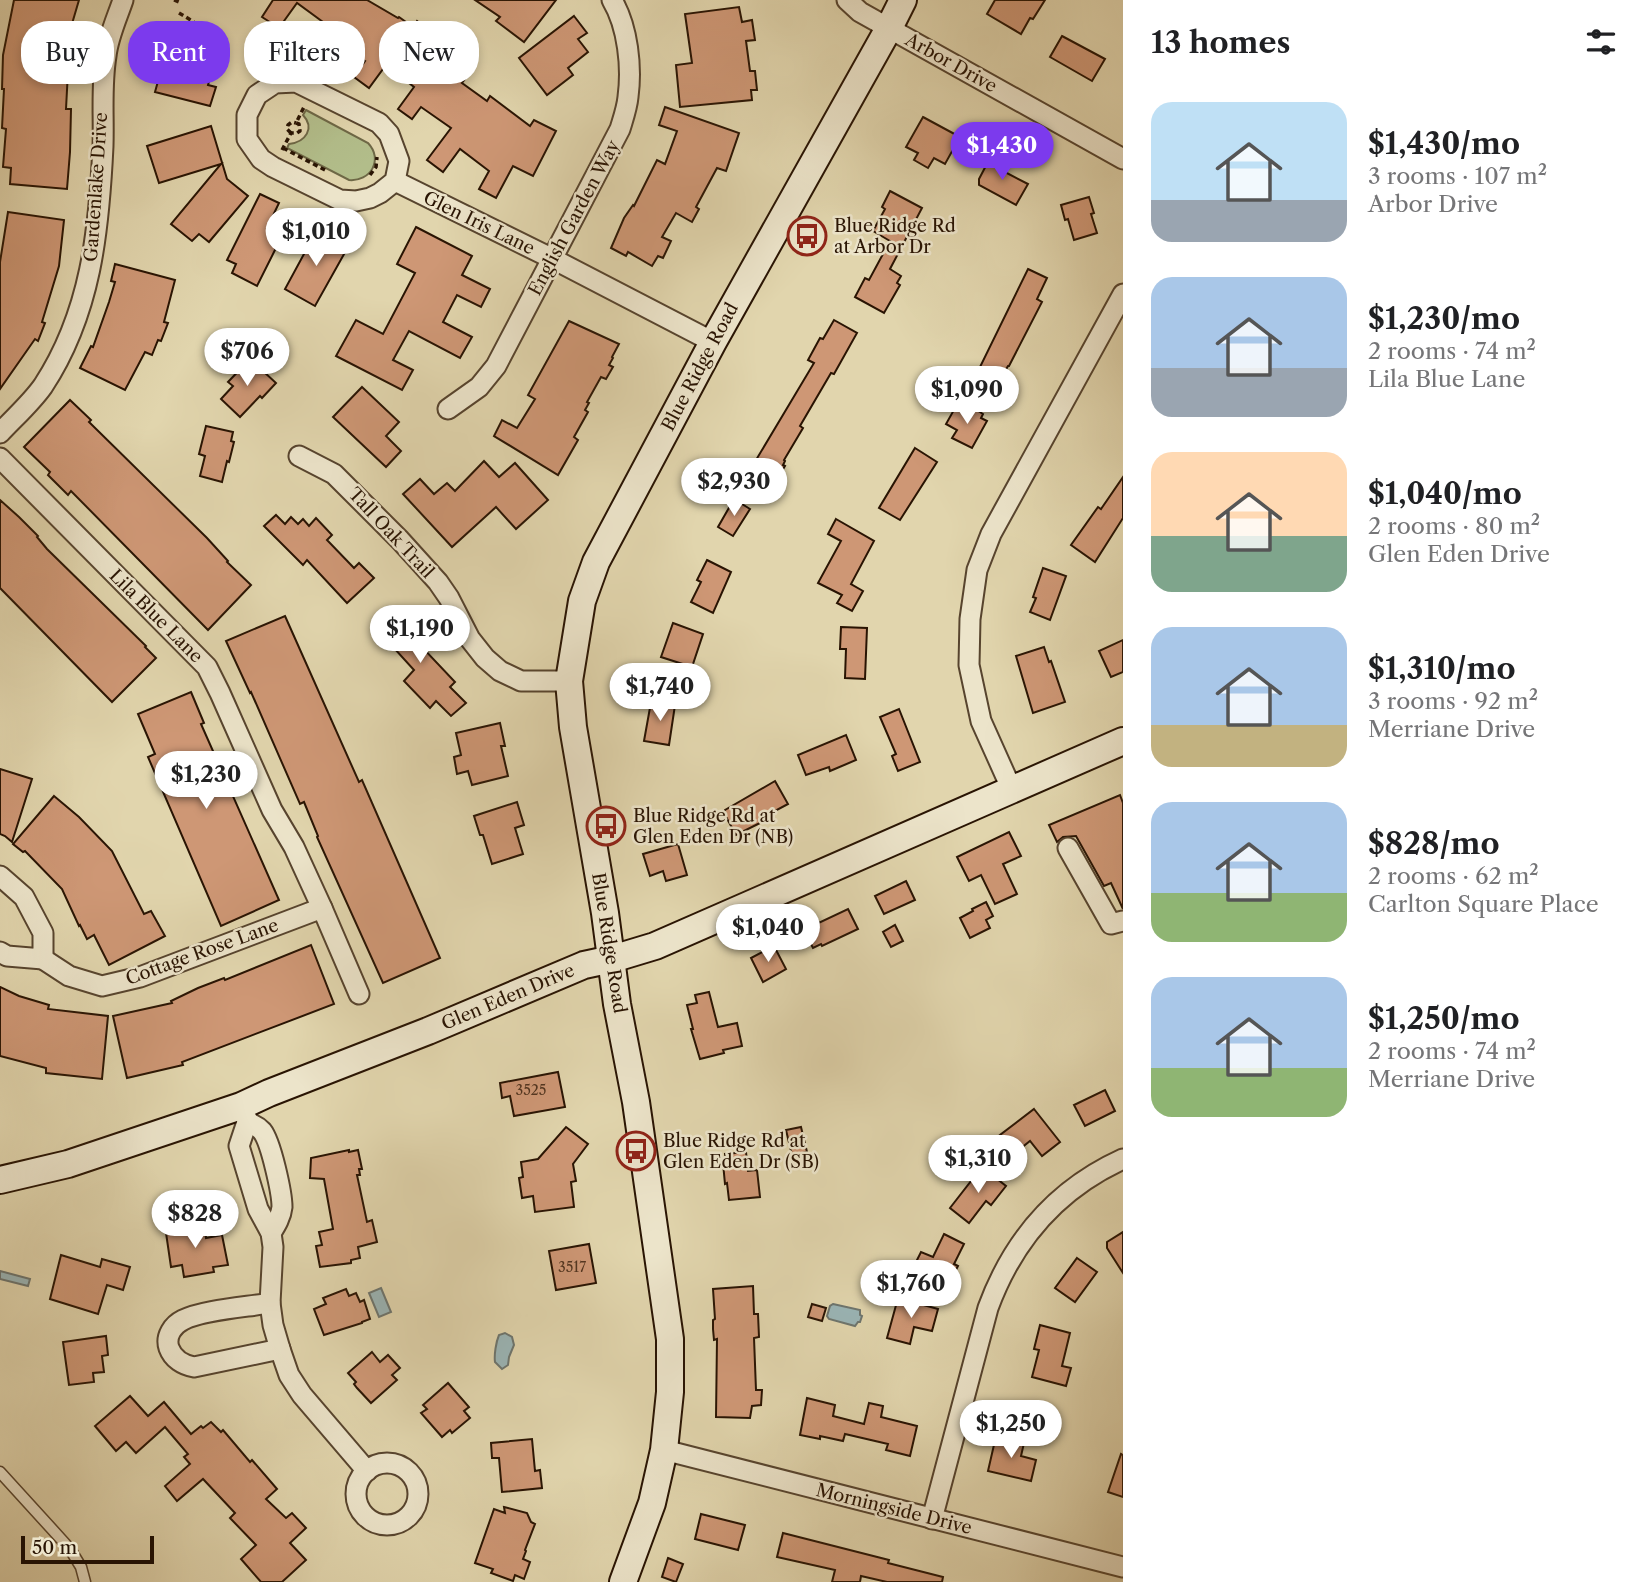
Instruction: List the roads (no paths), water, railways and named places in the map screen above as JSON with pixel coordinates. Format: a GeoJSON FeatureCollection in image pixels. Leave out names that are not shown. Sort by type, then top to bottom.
{"type":"FeatureCollection","features":[{"type":"Feature","properties":{"kind":"main road","name":"Blue Ridge Road"},"geometry":{"type":"LineString","coordinates":[[623,1582],[652,1503],[664,1450],[670,1392],[670,1339],[636,1102],[617,1004],[612,959],[573,727],[569,681],[582,601],[596,562],[713,342],[903,0]]}},
{"type":"Feature","properties":{"kind":"main road","name":"Glen Eden Drive"},"geometry":{"type":"LineString","coordinates":[[0,1180],[68,1164],[244,1114],[269,1093],[428,1031],[584,965],[655,946],[1123,741]]}},
{"type":"Feature","properties":{"kind":"street","name":"Gardenlake Drive"},"geometry":{"type":"LineString","coordinates":[[0,433],[42,387],[72,332],[90,276],[98,220],[103,144],[102,88],[106,52],[123,0]]}},
{"type":"Feature","properties":{"kind":"street","name":"English Garden Way"},"geometry":{"type":"LineString","coordinates":[[447,409],[479,387],[496,366],[620,130],[628,100],[629,72],[625,37],[612,0]]}},
{"type":"Feature","properties":{"kind":"street","name":"Arbor Drive"},"geometry":{"type":"LineString","coordinates":[[847,0],[860,12],[889,29],[1123,159]]}},
{"type":"Feature","properties":{"kind":"street"},"geometry":{"type":"LineString","coordinates":[[296,82],[379,123],[389,134],[399,160],[395,181],[370,198],[340,200],[273,167],[261,159],[247,139],[247,116],[257,94],[275,83],[296,82]]}},
{"type":"Feature","properties":{"kind":"street","name":"Glen Iris Lane"},"geometry":{"type":"LineString","coordinates":[[395,181],[713,342]]}},
{"type":"Feature","properties":{"kind":"street"},"geometry":{"type":"LineString","coordinates":[[1012,790],[981,721],[969,665],[970,620],[977,570],[990,534],[1123,294]]}},
{"type":"Feature","properties":{"kind":"street","name":"Tall Oak Trail"},"geometry":{"type":"LineString","coordinates":[[299,456],[334,474],[400,540],[438,582],[470,639],[500,671],[521,681],[569,681]]}},
{"type":"Feature","properties":{"kind":"street","name":"Lila Blue Lane"},"geometry":{"type":"LineString","coordinates":[[0,458],[206,667],[272,810],[294,847],[359,995]]}},
{"type":"Feature","properties":{"kind":"street"},"geometry":{"type":"LineString","coordinates":[[1068,848],[1111,924],[1123,920]]}},
{"type":"Feature","properties":{"kind":"street"},"geometry":{"type":"LineString","coordinates":[[0,876],[24,897],[37,921],[43,933],[43,959]]}},
{"type":"Feature","properties":{"kind":"street","name":"Cottage Rose Lane"},"geometry":{"type":"LineString","coordinates":[[0,952],[7,956],[43,959],[69,976],[102,986],[140,977],[322,908]]}},
{"type":"Feature","properties":{"kind":"street"},"geometry":{"type":"LineString","coordinates":[[244,1114],[239,1146],[258,1209],[271,1233],[273,1247],[270,1303],[280,1349],[289,1375],[302,1395],[367,1471]]}},
{"type":"Feature","properties":{"kind":"street"},"geometry":{"type":"LineString","coordinates":[[244,1114],[262,1131],[270,1147],[278,1180],[282,1208],[271,1233]]}},
{"type":"Feature","properties":{"kind":"street"},"geometry":{"type":"LineString","coordinates":[[932,1519],[988,1308],[998,1280],[1032,1227],[1058,1200],[1105,1167],[1123,1159]]}},
{"type":"Feature","properties":{"kind":"street"},"geometry":{"type":"LineString","coordinates":[[270,1303],[197,1315],[183,1320],[174,1326],[168,1336],[169,1348],[179,1361],[194,1367],[280,1349]]}},
{"type":"Feature","properties":{"kind":"street","name":"Morningside Drive"},"geometry":{"type":"LineString","coordinates":[[664,1450],[1123,1567]]}},
{"type":"Feature","properties":{"kind":"lane"},"geometry":{"type":"LineString","coordinates":[[0,1472],[70,1549],[81,1567],[85,1582]]}},
{"type":"Feature","properties":{"kind":"water"},"geometry":{"type":"Polygon","coordinates":[[[0,1271],[30,1279],[28,1286],[0,1279],[0,1271]]]}},
{"type":"Feature","properties":{"kind":"water"},"geometry":{"type":"Polygon","coordinates":[[[381,1288],[391,1312],[379,1317],[369,1293],[381,1288]]]}},
{"type":"Feature","properties":{"kind":"water"},"geometry":{"type":"Polygon","coordinates":[[[833,1304],[860,1310],[860,1322],[855,1326],[829,1319],[827,1316],[833,1304]]]}},
{"type":"Feature","properties":{"kind":"water"},"geometry":{"type":"Polygon","coordinates":[[[505,1333],[512,1337],[514,1345],[508,1365],[502,1369],[495,1362],[495,1352],[499,1335],[505,1333]]]}},
{"type":"Feature","properties":{"kind":"place","name":"Blue Ridge Rd at Arbor Dr"},"geometry":{"type":"Point","coordinates":[807,236]}},
{"type":"Feature","properties":{"kind":"place","name":"Blue Ridge Rd at Glen Eden Dr (NB)"},"geometry":{"type":"Point","coordinates":[606,826]}},
{"type":"Feature","properties":{"kind":"place","name":"Blue Ridge Rd at Glen Eden Dr (SB)"},"geometry":{"type":"Point","coordinates":[636,1151]}}]}
